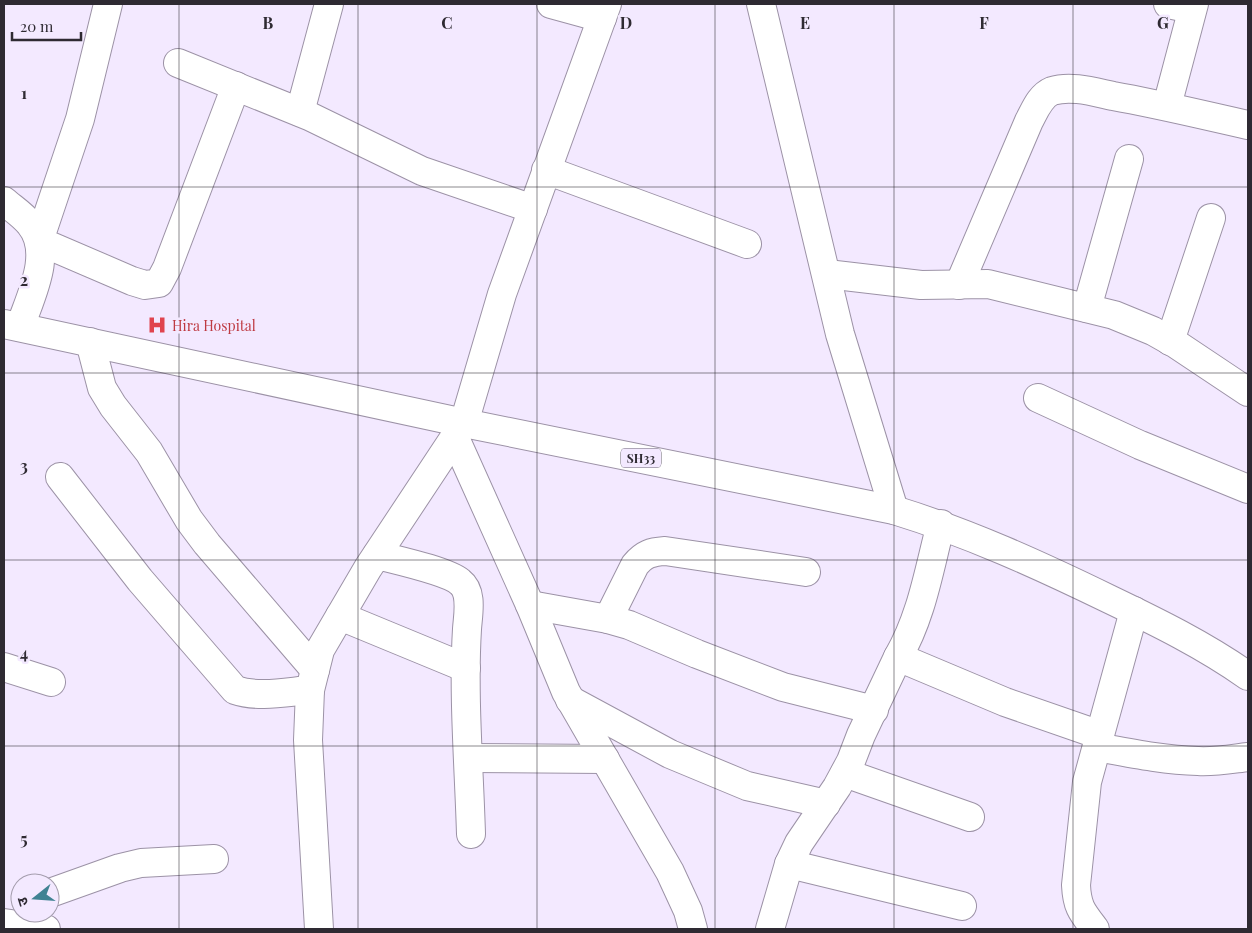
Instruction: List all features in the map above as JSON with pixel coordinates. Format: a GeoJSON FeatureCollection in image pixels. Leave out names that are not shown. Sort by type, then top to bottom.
{"type":"FeatureCollection","features":[{"type":"Feature","properties":{"kind":"street"},"geometry":{"type":"LineString","coordinates":[[12,326],[38,274],[40,258],[39,241],[80,119],[108,4]]}},
{"type":"Feature","properties":{"kind":"street"},"geometry":{"type":"LineString","coordinates":[[300,112],[329,4]]}},
{"type":"Feature","properties":{"kind":"street"},"geometry":{"type":"LineString","coordinates":[[319,929],[308,740],[313,680],[320,650],[377,555],[460,430],[502,294],[604,11],[551,4]]}},
{"type":"Feature","properties":{"kind":"street"},"geometry":{"type":"LineString","coordinates":[[761,4],[840,334],[894,510]]}},
{"type":"Feature","properties":{"kind":"street"},"geometry":{"type":"LineString","coordinates":[[1167,106],[1184,5]]}},
{"type":"Feature","properties":{"kind":"street"},"geometry":{"type":"LineString","coordinates":[[178,63],[300,112],[422,171],[533,209]]}},
{"type":"Feature","properties":{"kind":"street"},"geometry":{"type":"LineString","coordinates":[[4,201],[30,224],[39,241],[132,281],[145,285],[159,283],[167,268],[236,86]]}},
{"type":"Feature","properties":{"kind":"street"},"geometry":{"type":"LineString","coordinates":[[959,285],[1039,102],[1050,92],[1065,89],[1084,90],[1167,106],[1248,125]]}},
{"type":"Feature","properties":{"kind":"street"},"geometry":{"type":"LineString","coordinates":[[1087,308],[1129,159]]}},
{"type":"Feature","properties":{"kind":"street"},"geometry":{"type":"LineString","coordinates":[[546,170],[747,244]]}},
{"type":"Feature","properties":{"kind":"street"},"geometry":{"type":"LineString","coordinates":[[1170,341],[1211,218]]}},
{"type":"Feature","properties":{"kind":"street"},"geometry":{"type":"LineString","coordinates":[[827,274],[921,285],[988,284],[1087,308],[1153,331],[1248,392]]}},
{"type":"Feature","properties":{"kind":"street","name":"SH33"},"geometry":{"type":"LineString","coordinates":[[12,326],[90,342],[460,430],[894,510],[941,524],[1038,564],[1190,639],[1248,676]]}},
{"type":"Feature","properties":{"kind":"street"},"geometry":{"type":"LineString","coordinates":[[90,342],[102,388],[113,406],[149,452],[189,520],[313,680]]}},
{"type":"Feature","properties":{"kind":"street"},"geometry":{"type":"LineString","coordinates":[[1038,398],[1140,445],[1248,490]]}},
{"type":"Feature","properties":{"kind":"street"},"geometry":{"type":"LineString","coordinates":[[460,430],[570,700],[670,872],[688,911],[693,929]]}},
{"type":"Feature","properties":{"kind":"street"},"geometry":{"type":"LineString","coordinates":[[60,477],[140,580],[235,690],[256,694],[313,680]]}},
{"type":"Feature","properties":{"kind":"street"},"geometry":{"type":"LineString","coordinates":[[770,929],[789,864],[798,843],[826,804],[845,773],[898,657],[909,639],[917,618],[941,524]]}},
{"type":"Feature","properties":{"kind":"street"},"geometry":{"type":"LineString","coordinates":[[608,619],[635,565],[650,552],[665,551],[806,572]]}},
{"type":"Feature","properties":{"kind":"street"},"geometry":{"type":"LineString","coordinates":[[377,555],[445,574],[460,582],[468,590],[466,668],[471,834]]}},
{"type":"Feature","properties":{"kind":"street"},"geometry":{"type":"LineString","coordinates":[[530,604],[608,619],[629,625],[697,654],[783,687],[874,710]]}},
{"type":"Feature","properties":{"kind":"street"},"geometry":{"type":"LineString","coordinates":[[1100,928],[1082,912],[1077,901],[1076,885],[1087,782],[1134,611]]}},
{"type":"Feature","properties":{"kind":"street"},"geometry":{"type":"LineString","coordinates":[[340,616],[466,668]]}},
{"type":"Feature","properties":{"kind":"street"},"geometry":{"type":"LineString","coordinates":[[898,657],[1098,741],[1160,758],[1222,761],[1248,757]]}},
{"type":"Feature","properties":{"kind":"street"},"geometry":{"type":"LineString","coordinates":[[4,667],[51,682]]}},
{"type":"Feature","properties":{"kind":"street"},"geometry":{"type":"LineString","coordinates":[[570,700],[670,754],[747,786],[826,804]]}},
{"type":"Feature","properties":{"kind":"street"},"geometry":{"type":"LineString","coordinates":[[468,758],[605,759]]}},
{"type":"Feature","properties":{"kind":"street"},"geometry":{"type":"LineString","coordinates":[[845,773],[970,817]]}},
{"type":"Feature","properties":{"kind":"street"},"geometry":{"type":"LineString","coordinates":[[60,889],[120,868],[141,864],[214,859]]}},
{"type":"Feature","properties":{"kind":"street"},"geometry":{"type":"LineString","coordinates":[[789,864],[962,906]]}},
{"type":"Feature","properties":{"kind":"street"},"geometry":{"type":"LineString","coordinates":[[4,923],[46,929]]}},
{"type":"Feature","properties":{"kind":"place","name":"Hira Hospital"},"geometry":{"type":"Point","coordinates":[157,325]}}]}
